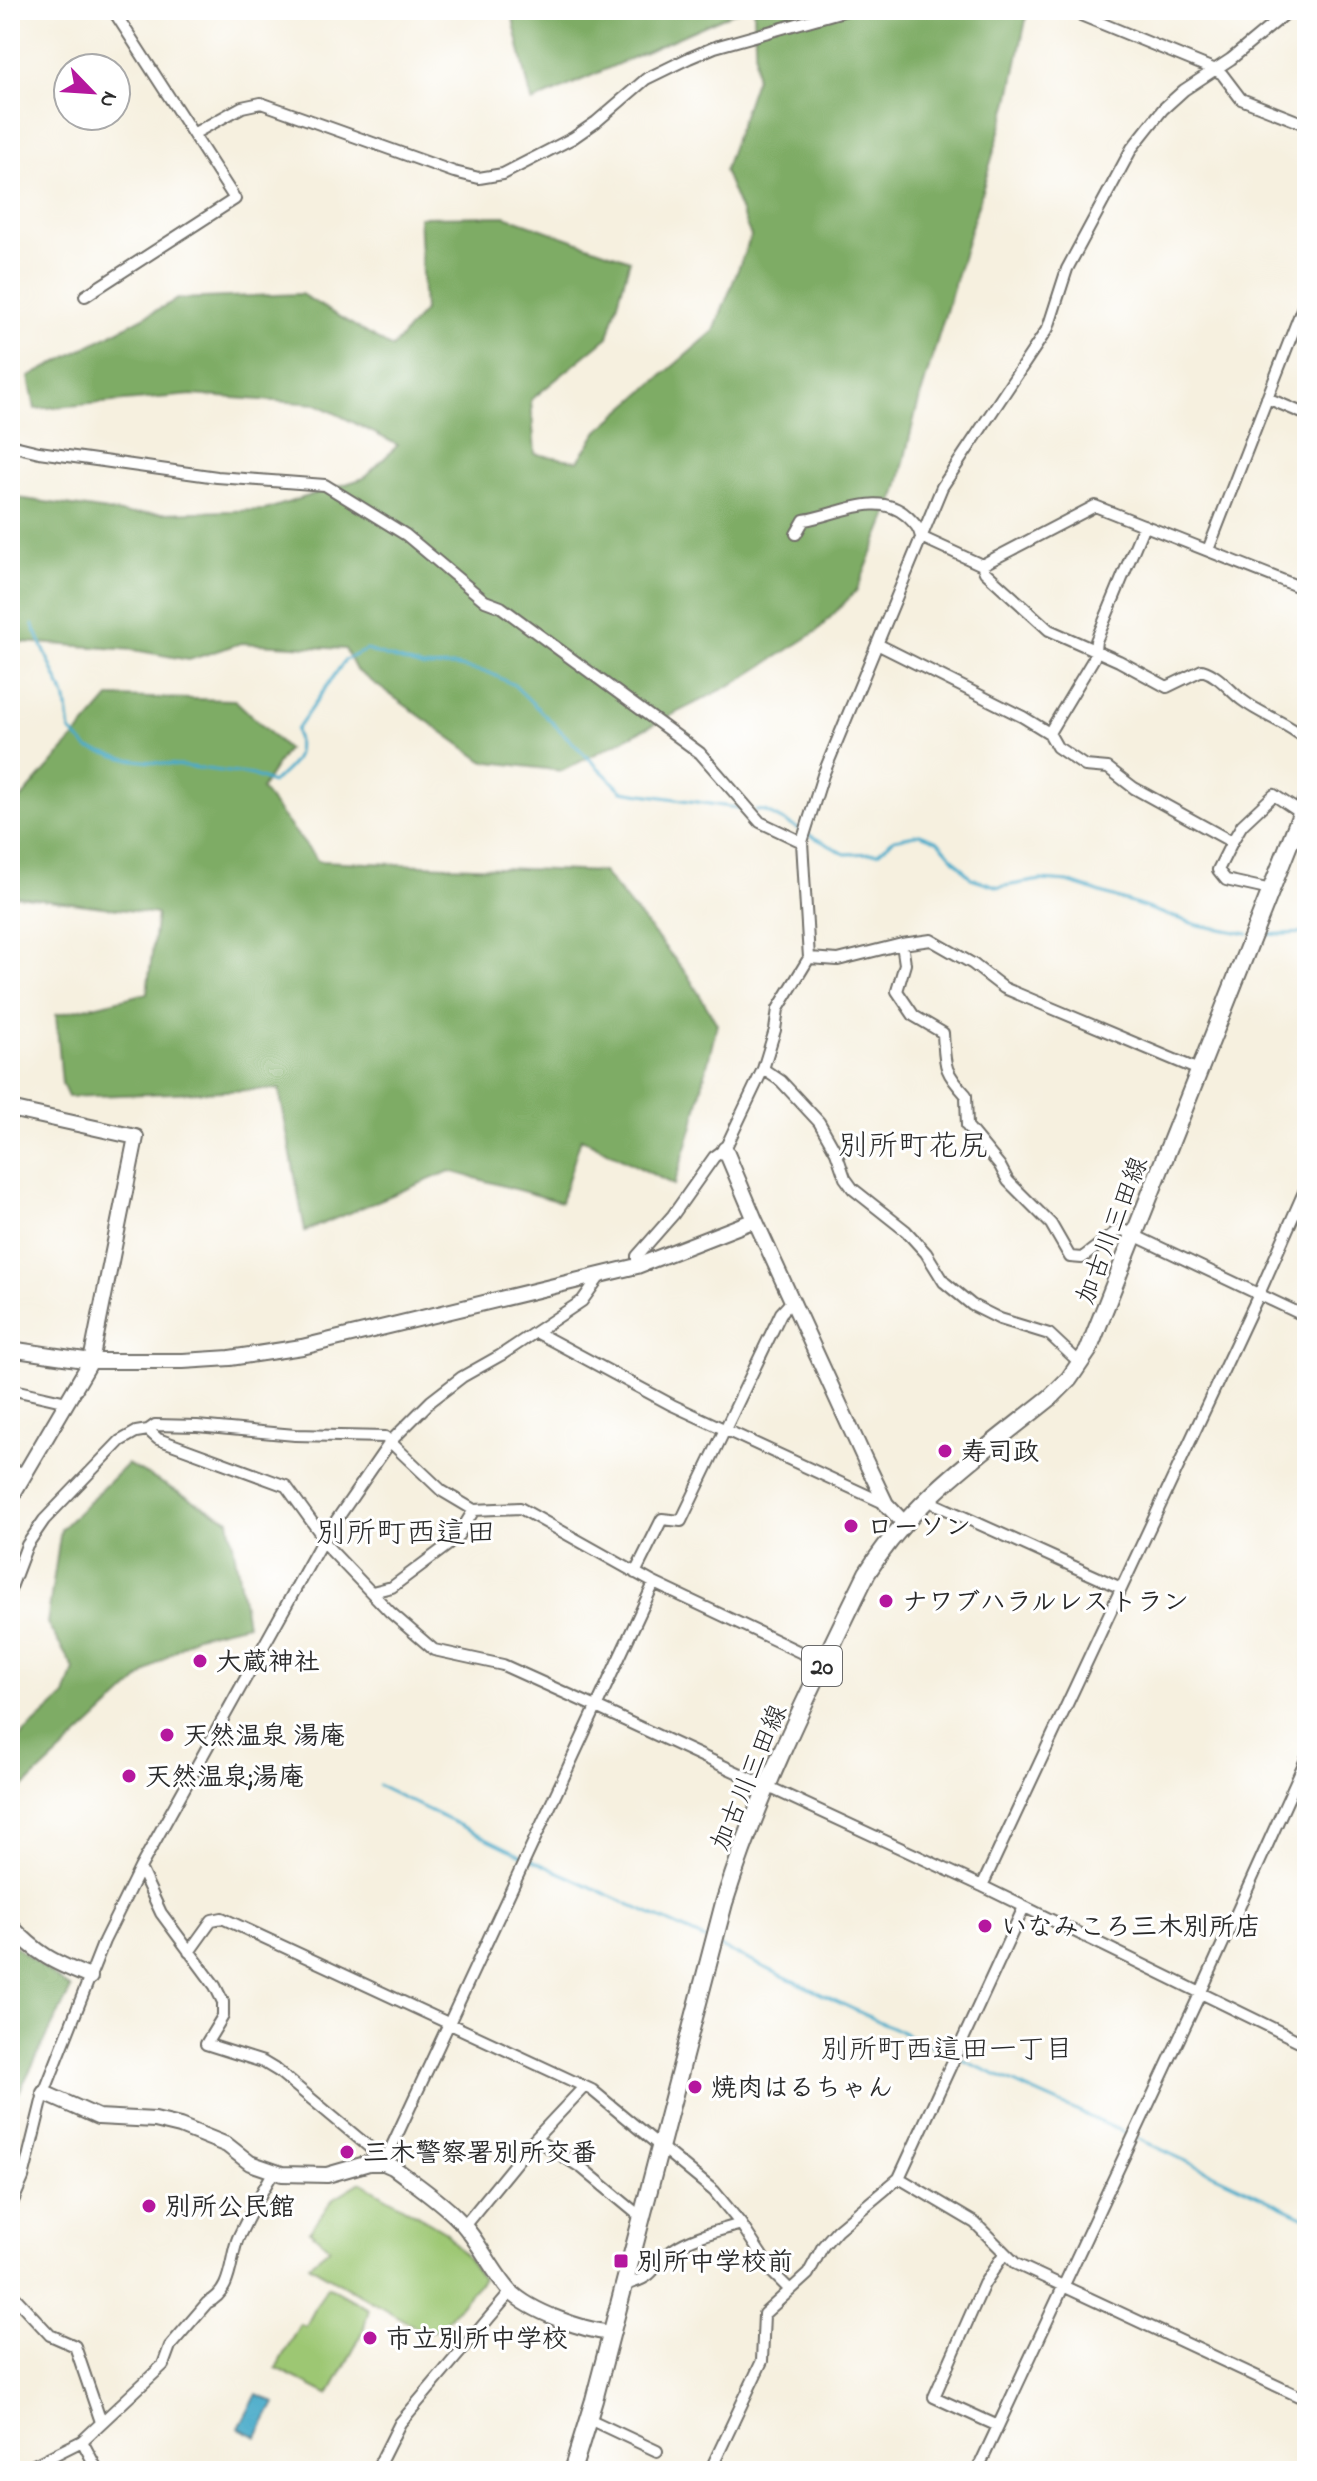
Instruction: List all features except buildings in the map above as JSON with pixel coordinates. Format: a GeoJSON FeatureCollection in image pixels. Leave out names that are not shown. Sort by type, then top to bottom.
{"type":"FeatureCollection","features":[{"type":"Feature","properties":{"kind":"main road","name":"加古川三田線"},"geometry":{"type":"LineString","coordinates":[[572,2471],[589,2419],[724,1903],[766,1788],[867,1573],[903,1522],[927,1497],[1051,1397],[1081,1364],[1100,1325],[1304,806]]}},
{"type":"Feature","properties":{"kind":"street"},"geometry":{"type":"LineString","coordinates":[[85,296],[235,199],[113,10]]}},
{"type":"Feature","properties":{"kind":"street"},"geometry":{"type":"LineString","coordinates":[[193,134],[242,107],[261,103],[454,172],[479,178],[503,174],[573,138],[646,79],[689,58],[715,47],[847,10]]}},
{"type":"Feature","properties":{"kind":"street"},"geometry":{"type":"LineString","coordinates":[[1055,10],[1081,11],[1213,69],[1222,74],[1241,99],[1307,125]]}},
{"type":"Feature","properties":{"kind":"street"},"geometry":{"type":"LineString","coordinates":[[637,1266],[637,1256],[673,1215],[714,1157],[725,1149],[763,1069],[778,1009],[809,958],[802,842],[823,775],[942,487],[1048,328],[1067,269],[1132,148],[1163,109],[1184,90],[1231,59],[1290,10]]}},
{"type":"Feature","properties":{"kind":"street"},"geometry":{"type":"LineString","coordinates":[[1208,550],[1307,296]]}},
{"type":"Feature","properties":{"kind":"street"},"geometry":{"type":"LineString","coordinates":[[1267,398],[1307,415]]}},
{"type":"Feature","properties":{"kind":"street"},"geometry":{"type":"LineString","coordinates":[[10,445],[39,452],[217,477],[325,485],[406,535],[485,601],[513,615],[700,753],[760,822],[802,842]]}},
{"type":"Feature","properties":{"kind":"street"},"geometry":{"type":"LineString","coordinates":[[796,534],[804,520],[866,504],[895,505],[919,528],[921,537]]}},
{"type":"Feature","properties":{"kind":"street"},"geometry":{"type":"LineString","coordinates":[[982,565],[1095,506],[1307,590]]}},
{"type":"Feature","properties":{"kind":"street"},"geometry":{"type":"LineString","coordinates":[[1049,733],[1094,658],[1144,525]]}},
{"type":"Feature","properties":{"kind":"street"},"geometry":{"type":"LineString","coordinates":[[921,537],[982,565],[985,572],[1049,630],[1167,687],[1202,670],[1212,673],[1244,702],[1292,727],[1307,740]]}},
{"type":"Feature","properties":{"kind":"street"},"geometry":{"type":"LineString","coordinates":[[877,644],[1023,717],[1049,733],[1057,747],[1085,766],[1108,768],[1134,788],[1232,842]]}},
{"type":"Feature","properties":{"kind":"street"},"geometry":{"type":"LineString","coordinates":[[1271,890],[1226,880],[1218,870],[1242,825],[1274,795],[1304,806]]}},
{"type":"Feature","properties":{"kind":"street"},"geometry":{"type":"LineString","coordinates":[[809,958],[838,960],[931,940],[973,964],[1004,988],[1201,1071]]}},
{"type":"Feature","properties":{"kind":"street"},"geometry":{"type":"LineString","coordinates":[[902,944],[905,964],[897,991],[914,1016],[943,1033],[948,1075],[966,1095],[967,1126],[1000,1166],[1008,1181],[1051,1224],[1070,1257],[1082,1258],[1117,1231],[1123,1230],[1307,1317]]}},
{"type":"Feature","properties":{"kind":"street"},"geometry":{"type":"LineString","coordinates":[[763,1069],[781,1081],[819,1122],[853,1189],[906,1231],[926,1253],[944,1282],[972,1305],[1000,1319],[1049,1334],[1081,1364]]}},
{"type":"Feature","properties":{"kind":"street"},"geometry":{"type":"LineString","coordinates":[[10,1109],[136,1137],[91,1361],[10,1499]]}},
{"type":"Feature","properties":{"kind":"street"},"geometry":{"type":"LineString","coordinates":[[725,1149],[886,1504],[903,1522]]}},
{"type":"Feature","properties":{"kind":"street"},"geometry":{"type":"LineString","coordinates":[[982,1886],[1307,1185]]}},
{"type":"Feature","properties":{"kind":"street"},"geometry":{"type":"LineString","coordinates":[[10,1349],[91,1361],[230,1358],[302,1347],[637,1266],[755,1220]]}},
{"type":"Feature","properties":{"kind":"street"},"geometry":{"type":"LineString","coordinates":[[10,2208],[23,2178],[44,2093],[104,1941],[140,1868],[322,1541],[391,1441],[431,1401],[462,1377],[582,1301],[600,1276]]}},
{"type":"Feature","properties":{"kind":"street"},"geometry":{"type":"LineString","coordinates":[[635,1573],[662,1519],[681,1521],[781,1313],[792,1301]]}},
{"type":"Feature","properties":{"kind":"street"},"geometry":{"type":"LineString","coordinates":[[536,1332],[725,1430],[886,1504]]}},
{"type":"Feature","properties":{"kind":"street"},"geometry":{"type":"LineString","coordinates":[[11,1393],[67,1402]]}},
{"type":"Feature","properties":{"kind":"street"},"geometry":{"type":"LineString","coordinates":[[10,1590],[27,1545],[44,1520],[120,1441],[136,1432],[155,1425],[295,1435],[385,1437],[442,1491],[474,1510],[520,1508],[654,1583],[823,1663]]}},
{"type":"Feature","properties":{"kind":"street"},"geometry":{"type":"LineString","coordinates":[[148,1430],[158,1439],[286,1486],[320,1533],[322,1541],[390,1612],[434,1650],[503,1665],[596,1707],[982,1886],[1307,2045]]}},
{"type":"Feature","properties":{"kind":"street"},"geometry":{"type":"LineString","coordinates":[[10,1470],[26,1473]]}},
{"type":"Feature","properties":{"kind":"street"},"geometry":{"type":"LineString","coordinates":[[927,1497],[935,1504],[1121,1588]]}},
{"type":"Feature","properties":{"kind":"street"},"geometry":{"type":"LineString","coordinates":[[372,1592],[392,1587],[456,1539],[474,1510]]}},
{"type":"Feature","properties":{"kind":"street"},"geometry":{"type":"LineString","coordinates":[[384,2163],[654,1583]]}},
{"type":"Feature","properties":{"kind":"street"},"geometry":{"type":"LineString","coordinates":[[977,2471],[1307,1757]]}},
{"type":"Feature","properties":{"kind":"street"},"geometry":{"type":"LineString","coordinates":[[140,1868],[161,1913],[215,1986],[223,2002],[223,2016],[206,2044],[263,2062],[278,2071],[384,2163],[456,2216],[511,2292],[530,2305],[566,2321],[594,2331],[611,2333]]}},
{"type":"Feature","properties":{"kind":"street"},"geometry":{"type":"LineString","coordinates":[[710,2471],[762,2361],[764,2314],[808,2274],[823,2246],[837,2230],[899,2178],[1024,1907]]}},
{"type":"Feature","properties":{"kind":"street"},"geometry":{"type":"LineString","coordinates":[[189,1952],[212,1920],[222,1918],[592,2090],[714,2191],[741,2224],[773,2273],[790,2290]]}},
{"type":"Feature","properties":{"kind":"street"},"geometry":{"type":"LineString","coordinates":[[10,1925],[49,1961],[90,1977]]}},
{"type":"Feature","properties":{"kind":"street"},"geometry":{"type":"LineString","coordinates":[[464,2226],[535,2139],[584,2087]]}},
{"type":"Feature","properties":{"kind":"street"},"geometry":{"type":"LineString","coordinates":[[44,2093],[98,2117],[155,2120],[180,2126],[227,2145],[250,2163],[274,2171],[327,2175],[369,2163],[384,2163]]}},
{"type":"Feature","properties":{"kind":"street"},"geometry":{"type":"LineString","coordinates":[[535,2139],[582,2168],[642,2218]]}},
{"type":"Feature","properties":{"kind":"street"},"geometry":{"type":"LineString","coordinates":[[22,2471],[82,2441],[163,2365],[170,2346],[214,2299],[230,2276],[237,2242],[274,2171]]}},
{"type":"Feature","properties":{"kind":"street"},"geometry":{"type":"LineString","coordinates":[[899,2178],[975,2223],[1016,2264],[1307,2400]]}},
{"type":"Feature","properties":{"kind":"street"},"geometry":{"type":"LineString","coordinates":[[624,2285],[646,2279],[673,2250],[693,2239],[741,2224]]}},
{"type":"Feature","properties":{"kind":"street"},"geometry":{"type":"LineString","coordinates":[[998,2426],[934,2397],[984,2284],[1004,2254]]}},
{"type":"Feature","properties":{"kind":"street"},"geometry":{"type":"LineString","coordinates":[[10,2292],[50,2335],[75,2346],[101,2422]]}},
{"type":"Feature","properties":{"kind":"street"},"geometry":{"type":"LineString","coordinates":[[376,2471],[400,2423],[511,2292]]}},
{"type":"Feature","properties":{"kind":"street"},"geometry":{"type":"LineString","coordinates":[[589,2419],[657,2451]]}},
{"type":"Feature","properties":{"kind":"street"},"geometry":{"type":"LineString","coordinates":[[82,2441],[98,2471]]}},
{"type":"Feature","properties":{"kind":"green space"},"geometry":{"type":"Polygon","coordinates":[[[511,10],[740,10],[532,102],[511,10]]]}},
{"type":"Feature","properties":{"kind":"green space"},"geometry":{"type":"Polygon","coordinates":[[[754,10],[1028,10],[1009,101],[915,415],[897,492],[857,590],[816,632],[739,681],[562,771],[483,761],[356,670],[345,649],[241,643],[189,660],[134,650],[10,641],[10,497],[128,514],[265,510],[364,478],[398,445],[317,404],[192,395],[35,409],[29,377],[178,299],[301,294],[392,348],[424,311],[419,217],[505,216],[630,260],[608,337],[531,400],[535,454],[578,461],[598,431],[714,331],[751,236],[724,171],[756,77],[754,10]]]}},
{"type":"Feature","properties":{"kind":"green space"},"geometry":{"type":"Polygon","coordinates":[[[110,697],[235,700],[287,749],[261,789],[318,861],[603,872],[687,974],[717,1024],[692,1129],[674,1185],[581,1138],[561,1202],[450,1171],[305,1231],[279,1089],[68,1097],[62,1084],[56,1015],[147,993],[157,914],[10,895],[10,799],[20,800],[110,697]]]}},
{"type":"Feature","properties":{"kind":"green space"},"geometry":{"type":"Polygon","coordinates":[[[127,1464],[229,1520],[247,1624],[196,1636],[155,1665],[10,1800],[10,1746],[65,1696],[74,1669],[47,1623],[61,1529],[127,1464]]]}},
{"type":"Feature","properties":{"kind":"green space"},"geometry":{"type":"Polygon","coordinates":[[[10,1942],[71,1989],[10,2110],[10,1942]]]}},
{"type":"Feature","properties":{"kind":"green space"},"geometry":{"type":"Polygon","coordinates":[[[361,2182],[446,2232],[483,2278],[441,2328],[426,2333],[309,2265],[330,2248],[310,2231],[333,2199],[361,2182]]]}},
{"type":"Feature","properties":{"kind":"green space"},"geometry":{"type":"Polygon","coordinates":[[[327,2286],[369,2309],[362,2334],[329,2395],[276,2368],[300,2324],[306,2326],[327,2286]]]}},
{"type":"Feature","properties":{"kind":"water"},"geometry":{"type":"Polygon","coordinates":[[[257,2394],[275,2403],[257,2437],[239,2428],[257,2394]]]}},
{"type":"Feature","properties":{"kind":"waterway"},"geometry":{"type":"LineString","coordinates":[[33,625],[66,700],[70,731],[89,749],[128,759],[253,775],[272,783],[294,761],[298,748],[296,730],[345,660],[366,650],[422,667],[455,666],[490,673],[514,685],[622,791],[744,809]]}},
{"type":"Feature","properties":{"kind":"waterway"},"geometry":{"type":"LineString","coordinates":[[756,810],[765,811],[845,854],[878,853],[894,839],[920,834],[938,841],[971,878],[999,887],[1041,880],[1068,882],[1198,925],[1248,934]]}},
{"type":"Feature","properties":{"kind":"waterway"},"geometry":{"type":"LineString","coordinates":[[1260,935],[1307,933]]}},
{"type":"Feature","properties":{"kind":"waterway"},"geometry":{"type":"LineString","coordinates":[[379,1786],[523,1856]]}},
{"type":"Feature","properties":{"kind":"waterway"},"geometry":{"type":"LineString","coordinates":[[530,1859],[709,1941]]}},
{"type":"Feature","properties":{"kind":"waterway"},"geometry":{"type":"LineString","coordinates":[[719,1946],[951,2055]]}},
{"type":"Feature","properties":{"kind":"waterway"},"geometry":{"type":"LineString","coordinates":[[958,2058],[1130,2135]]}},
{"type":"Feature","properties":{"kind":"waterway"},"geometry":{"type":"LineString","coordinates":[[1137,2138],[1307,2218]]}},
{"type":"Feature","properties":{"kind":"place","name":"寿司政"},"geometry":{"type":"Point","coordinates":[945,1451]}},
{"type":"Feature","properties":{"kind":"place","name":"ローソン"},"geometry":{"type":"Point","coordinates":[851,1526]}},
{"type":"Feature","properties":{"kind":"place","name":"ナワブハラルレストラン"},"geometry":{"type":"Point","coordinates":[886,1601]}},
{"type":"Feature","properties":{"kind":"place","name":"大蔵神社"},"geometry":{"type":"Point","coordinates":[200,1661]}},
{"type":"Feature","properties":{"kind":"place","name":"天然温泉 湯庵"},"geometry":{"type":"Point","coordinates":[167,1735]}},
{"type":"Feature","properties":{"kind":"place","name":"天然温泉;湯庵"},"geometry":{"type":"Point","coordinates":[129,1776]}},
{"type":"Feature","properties":{"kind":"place","name":"いなみころ三木別所店"},"geometry":{"type":"Point","coordinates":[985,1926]}},
{"type":"Feature","properties":{"kind":"place","name":"焼肉はるちゃん"},"geometry":{"type":"Point","coordinates":[695,2087]}},
{"type":"Feature","properties":{"kind":"place","name":"三木警察署別所交番"},"geometry":{"type":"Point","coordinates":[347,2152]}},
{"type":"Feature","properties":{"kind":"place","name":"別所公民館"},"geometry":{"type":"Point","coordinates":[149,2206]}},
{"type":"Feature","properties":{"kind":"place","name":"別所中学校前"},"geometry":{"type":"Point","coordinates":[621,2261]}},
{"type":"Feature","properties":{"kind":"place","name":"市立別所中学校"},"geometry":{"type":"Point","coordinates":[370,2338]}},
{"type":"Feature","properties":{"kind":"district","name":"別所町花尻"},"geometry":{"type":"Point","coordinates":[913,1145]}},
{"type":"Feature","properties":{"kind":"district","name":"別所町西這田"},"geometry":{"type":"Point","coordinates":[406,1532]}},
{"type":"Feature","properties":{"kind":"district","name":"別所町西這田一丁目"},"geometry":{"type":"Point","coordinates":[947,2048]}}]}
